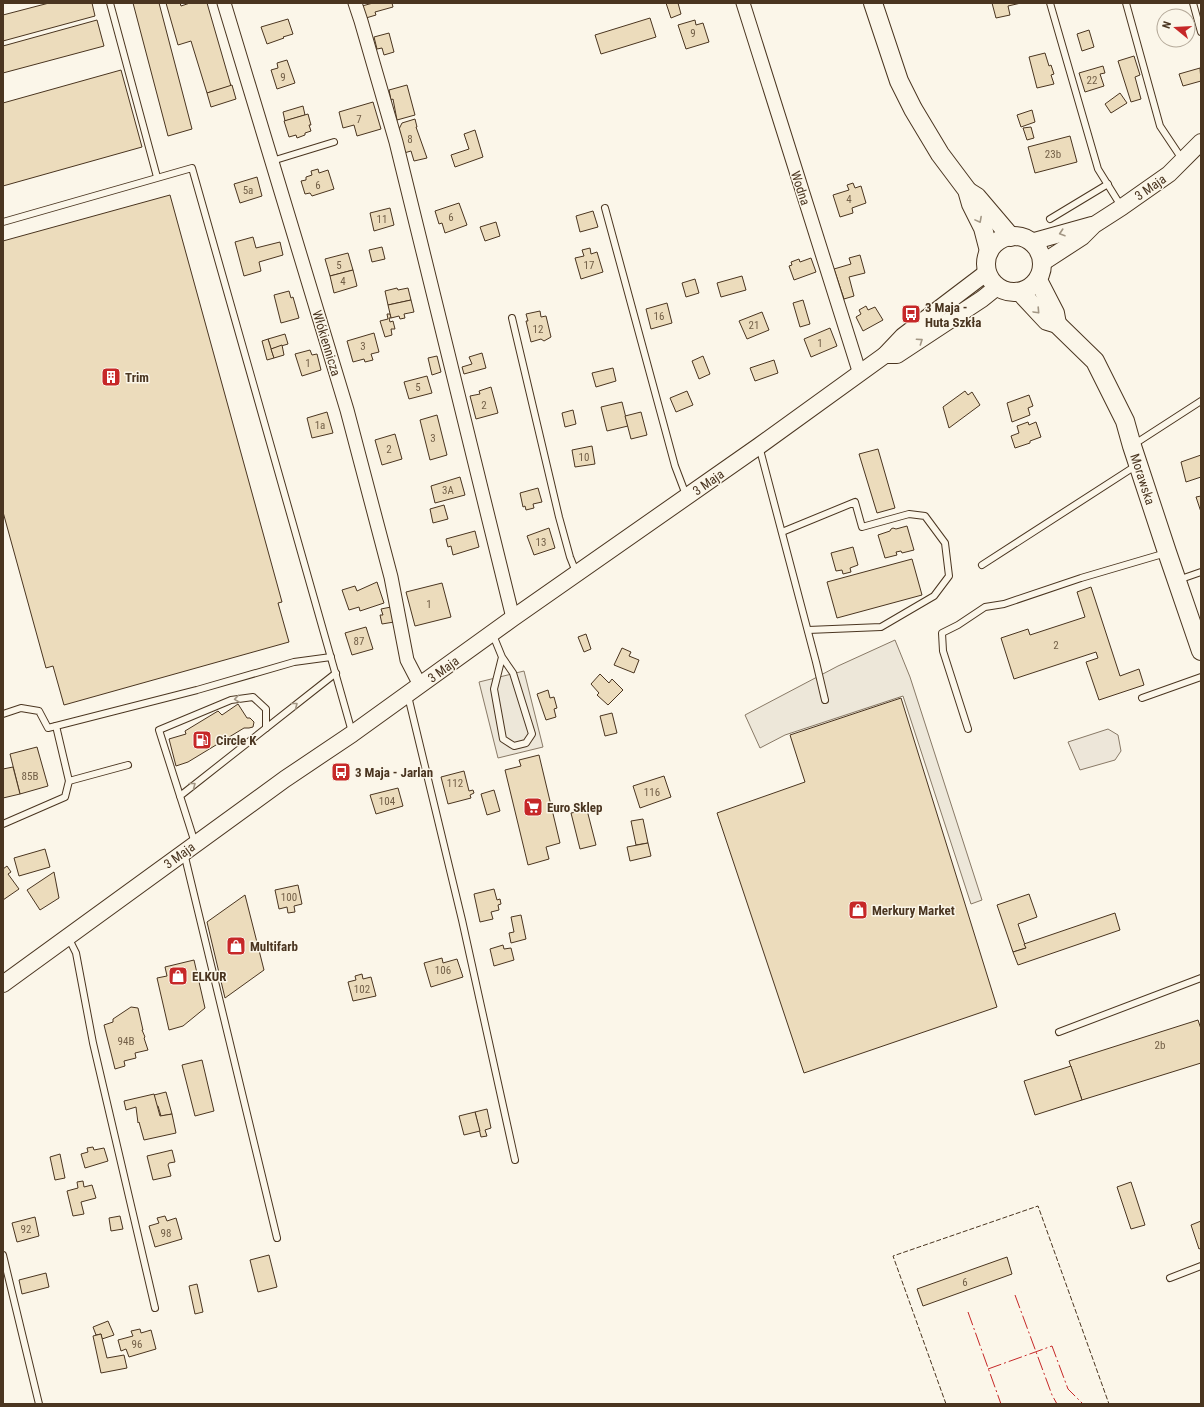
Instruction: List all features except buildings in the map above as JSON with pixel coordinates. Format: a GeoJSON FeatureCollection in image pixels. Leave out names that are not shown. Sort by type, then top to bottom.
{"type":"FeatureCollection","features":[{"type":"Feature","properties":{"kind":"main road"},"geometry":{"type":"LineString","coordinates":[[872,3],[899,81],[940,154],[967,190],[978,197],[1011,237]]}},
{"type":"Feature","properties":{"kind":"main road"},"geometry":{"type":"LineString","coordinates":[[967,190],[971,204],[983,228],[989,252]]}},
{"type":"Feature","properties":{"kind":"main road"},"geometry":{"type":"LineString","coordinates":[[1015,236],[1031,242],[1040,255],[1040,271],[1027,289],[1012,293],[997,287],[986,273],[986,259],[993,245],[1000,240],[1015,236]]}},
{"type":"Feature","properties":{"kind":"main road","name":"Morawska"},"geometry":{"type":"LineString","coordinates":[[1040,271],[1055,313],[1057,324]]}},
{"type":"Feature","properties":{"kind":"main road","name":"Morawska"},"geometry":{"type":"LineString","coordinates":[[1020,292],[1047,321],[1057,324],[1095,361],[1125,422],[1201,651]]}},
{"type":"Feature","properties":{"kind":"street","name":"Włókiennicza"},"geometry":{"type":"LineString","coordinates":[[224,3],[348,410],[391,577],[414,690]]}},
{"type":"Feature","properties":{"kind":"street"},"geometry":{"type":"LineString","coordinates":[[355,3],[396,142],[513,618]]}},
{"type":"Feature","properties":{"kind":"street","name":"Wodna"},"geometry":{"type":"LineString","coordinates":[[743,3],[860,374]]}},
{"type":"Feature","properties":{"kind":"street","name":"3 Maja"},"geometry":{"type":"LineString","coordinates":[[1040,271],[1082,237],[1094,225],[1169,174],[1201,142]]}},
{"type":"Feature","properties":{"kind":"street","name":"3 Maja"},"geometry":{"type":"LineString","coordinates":[[1031,242],[1094,225]]}},
{"type":"Feature","properties":{"kind":"street","name":"3 Maja"},"geometry":{"type":"LineString","coordinates":[[3,984],[68,938],[189,847],[352,734],[513,618],[860,374],[885,355],[903,336],[986,273]]}},
{"type":"Feature","properties":{"kind":"street","name":"3 Maja"},"geometry":{"type":"LineString","coordinates":[[885,355],[897,356],[982,300],[997,287]]}},
{"type":"Feature","properties":{"kind":"lane"},"geometry":{"type":"LineString","coordinates":[[110,3],[157,177]]}},
{"type":"Feature","properties":{"kind":"lane"},"geometry":{"type":"LineString","coordinates":[[1050,3],[1098,169],[1122,207]]}},
{"type":"Feature","properties":{"kind":"lane"},"geometry":{"type":"LineString","coordinates":[[1126,3],[1160,126],[1183,160]]}},
{"type":"Feature","properties":{"kind":"lane"},"geometry":{"type":"LineString","coordinates":[[1193,3],[1201,32]]}},
{"type":"Feature","properties":{"kind":"lane"},"geometry":{"type":"LineString","coordinates":[[272,161],[334,142]]}},
{"type":"Feature","properties":{"kind":"lane"},"geometry":{"type":"LineString","coordinates":[[3,222],[192,168],[352,734]]}},
{"type":"Feature","properties":{"kind":"lane"},"geometry":{"type":"LineString","coordinates":[[1050,219],[1108,184]]}},
{"type":"Feature","properties":{"kind":"lane"},"geometry":{"type":"LineString","coordinates":[[605,208],[675,466],[687,497]]}},
{"type":"Feature","properties":{"kind":"lane"},"geometry":{"type":"LineString","coordinates":[[512,318],[559,517],[576,574]]}},
{"type":"Feature","properties":{"kind":"lane"},"geometry":{"type":"LineString","coordinates":[[1132,446],[1201,401]]}},
{"type":"Feature","properties":{"kind":"lane"},"geometry":{"type":"LineString","coordinates":[[759,446],[825,700]]}},
{"type":"Feature","properties":{"kind":"lane"},"geometry":{"type":"LineString","coordinates":[[982,565],[1138,464]]}},
{"type":"Feature","properties":{"kind":"lane"},"geometry":{"type":"LineString","coordinates":[[782,532],[855,502],[862,527],[909,514],[925,516],[945,543],[949,576],[934,596],[881,627],[808,630]]}},
{"type":"Feature","properties":{"kind":"lane"},"geometry":{"type":"LineString","coordinates":[[968,729],[943,651],[942,633],[958,625],[985,607],[1004,604],[1081,578],[1167,552]]}},
{"type":"Feature","properties":{"kind":"lane"},"geometry":{"type":"LineString","coordinates":[[1177,580],[1201,572]]}},
{"type":"Feature","properties":{"kind":"lane"},"geometry":{"type":"LineString","coordinates":[[492,633],[502,657],[513,673],[532,734],[526,744],[514,746],[502,739],[494,689],[502,657]]}},
{"type":"Feature","properties":{"kind":"lane"},"geometry":{"type":"LineString","coordinates":[[3,714],[21,708],[39,711],[48,728],[196,690],[294,662],[331,657]]}},
{"type":"Feature","properties":{"kind":"lane"},"geometry":{"type":"LineString","coordinates":[[180,796],[336,673]]}},
{"type":"Feature","properties":{"kind":"lane"},"geometry":{"type":"LineString","coordinates":[[1142,698],[1201,677]]}},
{"type":"Feature","properties":{"kind":"lane"},"geometry":{"type":"LineString","coordinates":[[414,690],[462,920],[515,1160]]}},
{"type":"Feature","properties":{"kind":"lane"},"geometry":{"type":"LineString","coordinates":[[266,728],[266,709],[253,697],[231,700],[159,730],[180,796],[189,847],[277,1238]]}},
{"type":"Feature","properties":{"kind":"lane"},"geometry":{"type":"LineString","coordinates":[[3,824],[65,797],[69,781],[56,726]]}},
{"type":"Feature","properties":{"kind":"lane"},"geometry":{"type":"LineString","coordinates":[[69,781],[128,765]]}},
{"type":"Feature","properties":{"kind":"lane"},"geometry":{"type":"LineString","coordinates":[[68,938],[76,953],[95,1051],[155,1308]]}},
{"type":"Feature","properties":{"kind":"lane"},"geometry":{"type":"LineString","coordinates":[[1059,1032],[1201,978]]}},
{"type":"Feature","properties":{"kind":"lane"},"geometry":{"type":"LineString","coordinates":[[3,1255],[39,1404]]}},
{"type":"Feature","properties":{"kind":"lane"},"geometry":{"type":"LineString","coordinates":[[1170,1278],[1201,1266]]}},
{"type":"Feature","properties":{"kind":"shaded area"},"geometry":{"type":"Polygon","coordinates":[[[895,640],[910,677],[982,900],[971,904],[903,696],[785,735],[760,748],[745,715],[838,666],[895,640]]]}},
{"type":"Feature","properties":{"kind":"shaded area"},"geometry":{"type":"Polygon","coordinates":[[[524,671],[543,747],[498,758],[479,682],[524,671]]]}},
{"type":"Feature","properties":{"kind":"shaded area"},"geometry":{"type":"Polygon","coordinates":[[[1108,729],[1118,735],[1121,751],[1115,760],[1080,770],[1068,742],[1108,729]]]}},
{"type":"Feature","properties":{"kind":"fence"},"geometry":{"type":"LineString","coordinates":[[946,1404],[893,1256],[1038,1206],[1109,1404]]}},
{"type":"Feature","properties":{"kind":"power"},"geometry":{"type":"LineString","coordinates":[[1015,1295],[1052,1395],[1057,1404]]}},
{"type":"Feature","properties":{"kind":"power"},"geometry":{"type":"LineString","coordinates":[[968,1312],[1001,1404]]}},
{"type":"Feature","properties":{"kind":"power"},"geometry":{"type":"LineString","coordinates":[[988,1369],[1052,1346],[1068,1389],[1083,1404]]}},
{"type":"Feature","properties":{"kind":"place","name":"3 Maja - Huta Szkła"},"geometry":{"type":"Point","coordinates":[911,314]}},
{"type":"Feature","properties":{"kind":"place","name":"Trim"},"geometry":{"type":"Point","coordinates":[111,377]}},
{"type":"Feature","properties":{"kind":"place","name":"Circle K"},"geometry":{"type":"Point","coordinates":[202,740]}},
{"type":"Feature","properties":{"kind":"place","name":"3 Maja - Jarlan"},"geometry":{"type":"Point","coordinates":[341,772]}},
{"type":"Feature","properties":{"kind":"place","name":"Euro Sklep"},"geometry":{"type":"Point","coordinates":[533,807]}},
{"type":"Feature","properties":{"kind":"place","name":"Merkury Market"},"geometry":{"type":"Point","coordinates":[858,910]}},
{"type":"Feature","properties":{"kind":"place","name":"Multifarb"},"geometry":{"type":"Point","coordinates":[236,946]}},
{"type":"Feature","properties":{"kind":"place","name":"ELKUR"},"geometry":{"type":"Point","coordinates":[178,976]}}]}
